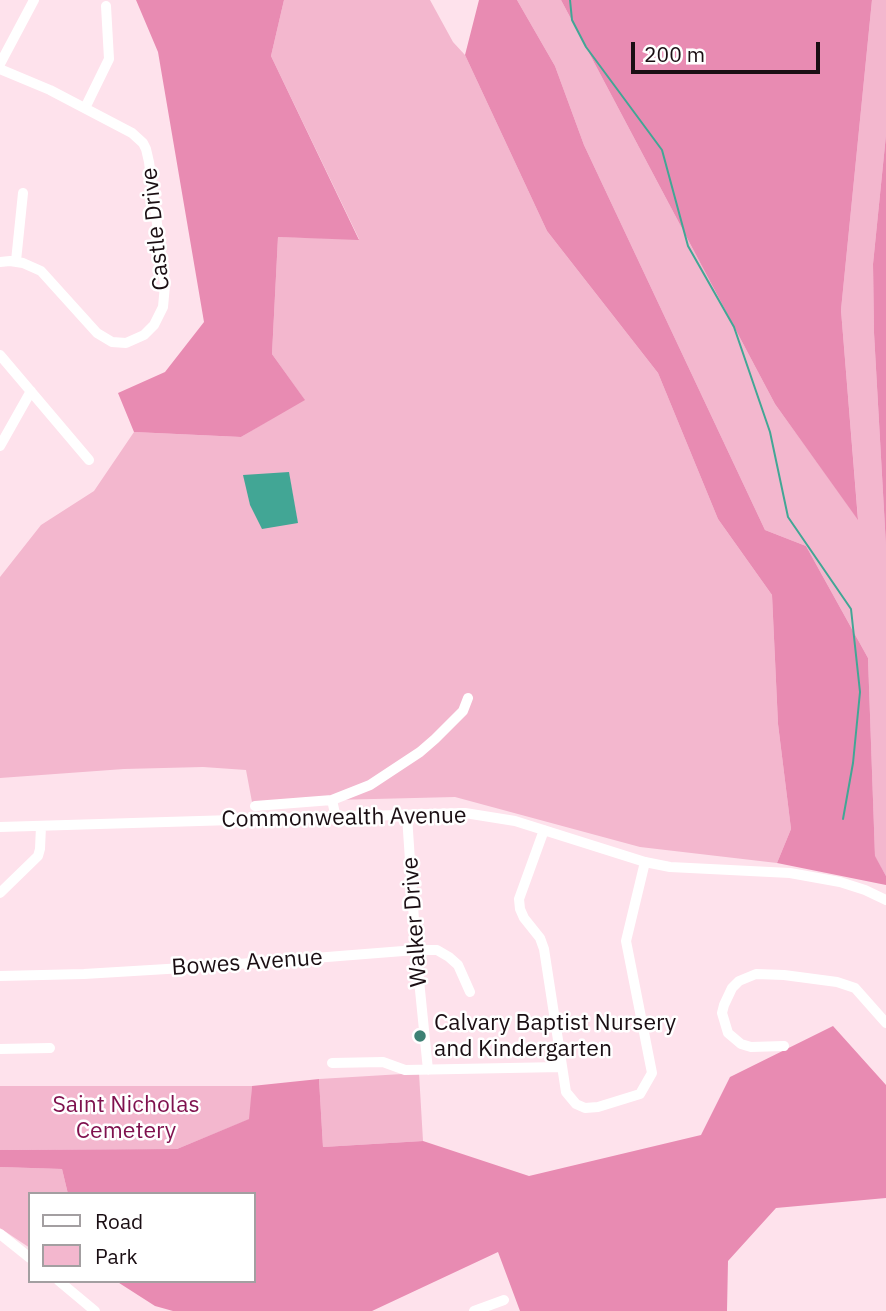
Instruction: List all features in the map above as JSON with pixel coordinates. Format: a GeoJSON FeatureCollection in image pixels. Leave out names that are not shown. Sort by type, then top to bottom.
{"type":"FeatureCollection","features":[{"type":"Feature","properties":{"kind":"street"},"geometry":{"type":"LineString","coordinates":[[0,67],[34,0]]}},
{"type":"Feature","properties":{"kind":"street"},"geometry":{"type":"LineString","coordinates":[[85,108],[109,59],[106,6]]}},
{"type":"Feature","properties":{"kind":"street","name":"Castle Drive"},"geometry":{"type":"LineString","coordinates":[[0,67],[132,133],[146,149],[165,285],[161,313],[154,325],[139,338],[126,343],[112,342],[97,332],[46,274],[30,264],[0,262]]}},
{"type":"Feature","properties":{"kind":"street"},"geometry":{"type":"LineString","coordinates":[[16,261],[23,193]]}},
{"type":"Feature","properties":{"kind":"street"},"geometry":{"type":"LineString","coordinates":[[0,355],[89,460]]}},
{"type":"Feature","properties":{"kind":"street"},"geometry":{"type":"LineString","coordinates":[[0,446],[31,391]]}},
{"type":"Feature","properties":{"kind":"street"},"geometry":{"type":"LineString","coordinates":[[255,806],[332,800],[370,785],[435,739],[463,711],[468,698]]}},
{"type":"Feature","properties":{"kind":"street"},"geometry":{"type":"LineString","coordinates":[[332,800],[335,818]]}},
{"type":"Feature","properties":{"kind":"street","name":"Commonwealth Avenue"},"geometry":{"type":"LineString","coordinates":[[0,827],[465,813],[515,821],[645,862],[670,867],[790,873],[840,882],[886,900]]}},
{"type":"Feature","properties":{"kind":"street","name":"Walker Drive"},"geometry":{"type":"LineString","coordinates":[[407,816],[428,1070]]}},
{"type":"Feature","properties":{"kind":"street"},"geometry":{"type":"LineString","coordinates":[[0,893],[38,856],[41,826]]}},
{"type":"Feature","properties":{"kind":"street"},"geometry":{"type":"LineString","coordinates":[[544,830],[519,899],[520,909],[540,938],[544,949],[566,1093],[576,1104],[585,1108],[598,1107],[640,1094],[652,1073],[626,941],[645,862]]}},
{"type":"Feature","properties":{"kind":"street","name":"Bowes Avenue"},"geometry":{"type":"LineString","coordinates":[[0,976],[84,974],[437,950],[458,965],[470,992]]}},
{"type":"Feature","properties":{"kind":"street"},"geometry":{"type":"LineString","coordinates":[[784,1046],[751,1047],[741,1044],[728,1033],[722,1013],[723,1006],[732,988],[739,981],[756,974],[838,982],[855,988],[886,1023]]}},
{"type":"Feature","properties":{"kind":"street"},"geometry":{"type":"LineString","coordinates":[[0,1049],[50,1048]]}},
{"type":"Feature","properties":{"kind":"street"},"geometry":{"type":"LineString","coordinates":[[332,1063],[383,1062],[405,1070],[561,1067]]}},
{"type":"Feature","properties":{"kind":"street"},"geometry":{"type":"LineString","coordinates":[[0,1234],[28,1256]]}},
{"type":"Feature","properties":{"kind":"street"},"geometry":{"type":"LineString","coordinates":[[61,1283],[95,1311]]}},
{"type":"Feature","properties":{"kind":"street"},"geometry":{"type":"LineString","coordinates":[[474,1311],[504,1300]]}},
{"type":"Feature","properties":{"kind":"green space"},"geometry":{"type":"Polygon","coordinates":[[[284,0],[430,0],[453,42],[465,55],[547,231],[658,373],[718,519],[772,595],[778,724],[791,829],[777,863],[640,847],[455,797],[252,802],[246,770],[203,767],[124,769],[0,778],[0,577],[41,525],[94,491],[134,432],[241,437],[304,399],[272,354],[278,237],[359,239],[271,56],[284,0]]]}},
{"type":"Feature","properties":{"kind":"green space"},"geometry":{"type":"Polygon","coordinates":[[[517,0],[561,0],[775,404],[858,519],[841,310],[872,0],[886,0],[886,135],[873,264],[874,333],[886,546],[886,876],[875,857],[868,658],[806,546],[765,530],[584,145],[555,66],[517,0]]]}},
{"type":"Feature","properties":{"kind":"green space"},"geometry":{"type":"Polygon","coordinates":[[[419,1073],[423,1141],[323,1147],[319,1079],[419,1073]]]}},
{"type":"Feature","properties":{"kind":"green space","name":"Saint Nicholas Cemetery"},"geometry":{"type":"Polygon","coordinates":[[[0,1086],[252,1086],[250,1119],[177,1149],[0,1150],[0,1086]]]}},
{"type":"Feature","properties":{"kind":"green space"},"geometry":{"type":"Polygon","coordinates":[[[0,1167],[62,1169],[68,1192],[28,1192],[28,1247],[0,1228],[0,1167]]]}},
{"type":"Feature","properties":{"kind":"shaded area"},"geometry":{"type":"Polygon","coordinates":[[[136,0],[284,0],[271,56],[359,240],[278,237],[272,354],[305,400],[241,437],[134,432],[118,393],[165,372],[204,322],[158,52],[136,0]]]}},
{"type":"Feature","properties":{"kind":"shaded area"},"geometry":{"type":"Polygon","coordinates":[[[479,0],[517,0],[555,66],[584,145],[765,530],[806,546],[868,658],[875,856],[886,876],[886,885],[777,863],[791,829],[778,724],[772,595],[718,519],[658,373],[547,231],[465,55],[479,0]]]}},
{"type":"Feature","properties":{"kind":"shaded area"},"geometry":{"type":"Polygon","coordinates":[[[561,0],[872,0],[841,310],[858,520],[775,404],[561,0]]]}},
{"type":"Feature","properties":{"kind":"shaded area"},"geometry":{"type":"Polygon","coordinates":[[[886,135],[886,546],[874,333],[873,264],[886,135]]]}},
{"type":"Feature","properties":{"kind":"shaded area"},"geometry":{"type":"Polygon","coordinates":[[[289,472],[298,523],[262,529],[250,505],[243,475],[289,472]]]}},
{"type":"Feature","properties":{"kind":"shaded area"},"geometry":{"type":"Polygon","coordinates":[[[833,1026],[886,1085],[886,1198],[776,1208],[728,1261],[727,1311],[520,1311],[498,1252],[372,1311],[173,1311],[155,1306],[119,1283],[256,1283],[256,1192],[68,1192],[62,1169],[0,1167],[0,1150],[177,1149],[249,1119],[252,1086],[319,1079],[323,1147],[423,1141],[529,1176],[701,1135],[730,1077],[833,1026]]]}},
{"type":"Feature","properties":{"kind":"waterway"},"geometry":{"type":"LineString","coordinates":[[570,0],[572,20],[586,47],[662,150],[688,246],[734,327],[770,432],[788,517],[851,609],[860,692],[853,763],[843,819]]}},
{"type":"Feature","properties":{"kind":"place","name":"Calvary Baptist Nursery and Kindergarten"},"geometry":{"type":"Point","coordinates":[420,1036]}}]}
